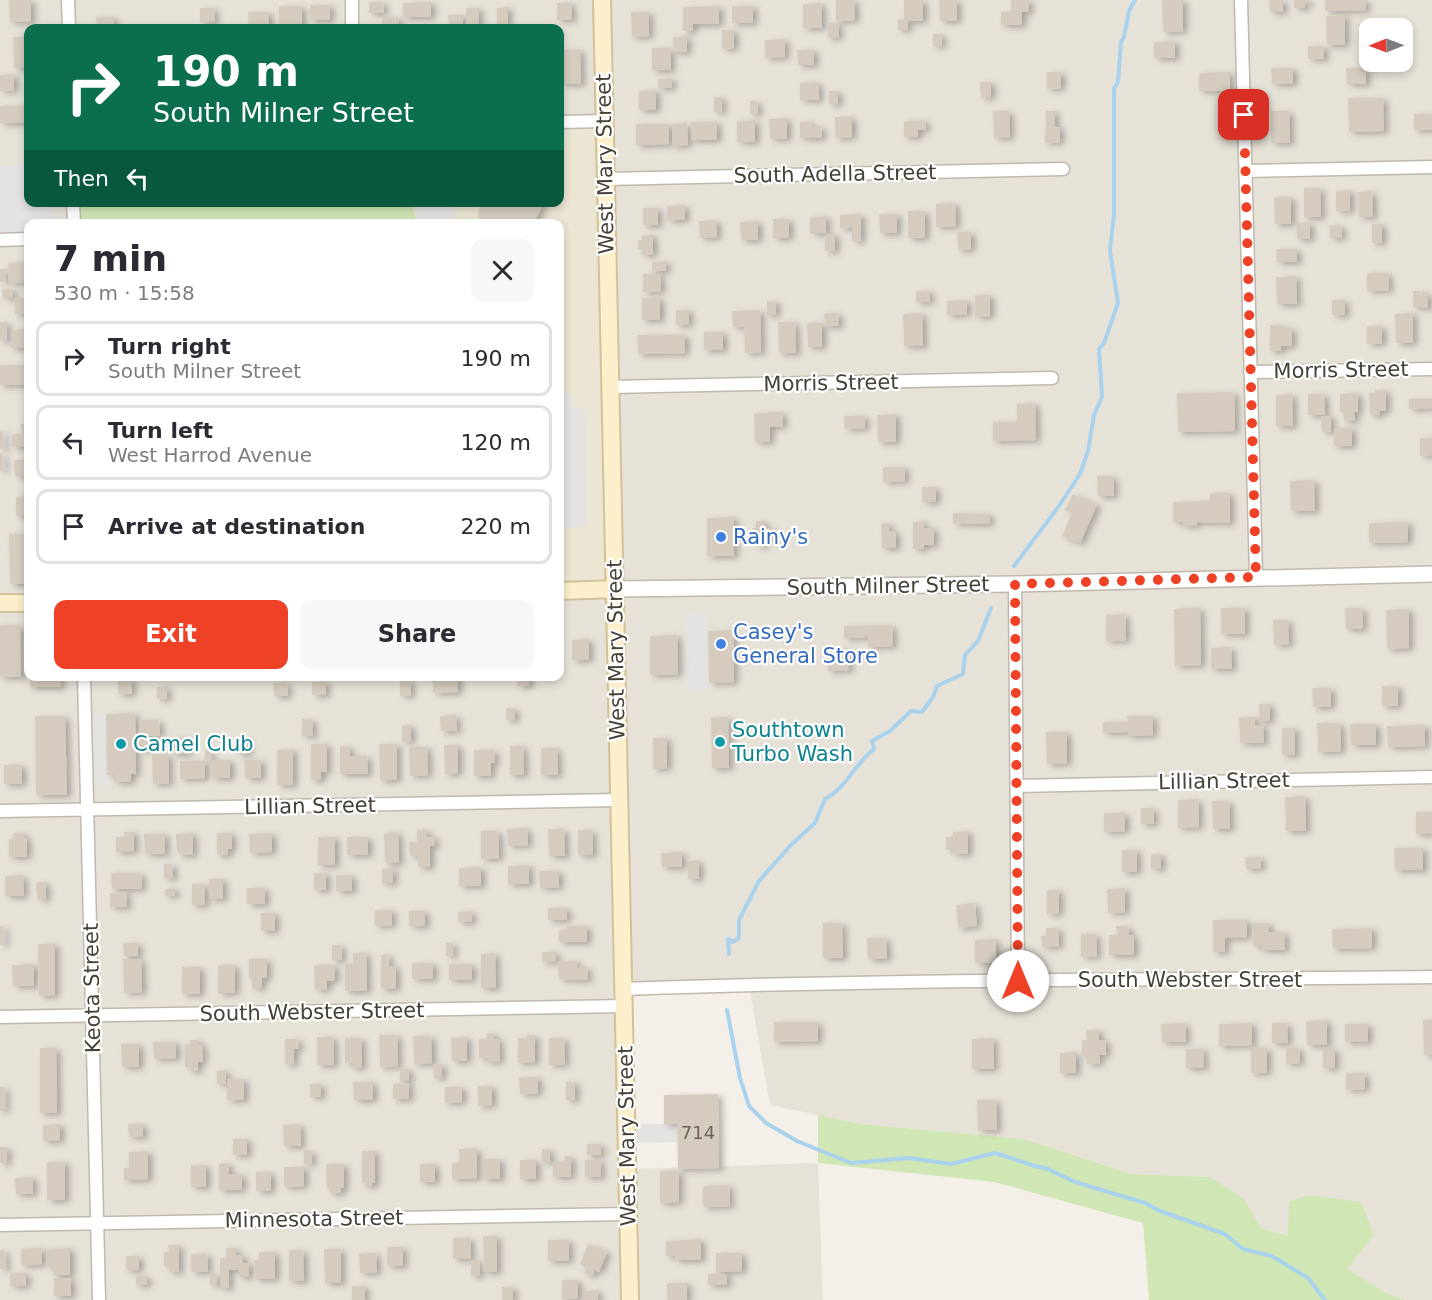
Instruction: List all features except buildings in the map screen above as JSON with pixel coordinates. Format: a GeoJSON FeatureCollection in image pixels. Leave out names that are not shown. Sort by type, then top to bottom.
{"type":"FeatureCollection","features":[{"type":"Feature","properties":{"kind":"main road","name":"West Mary Street"},"geometry":{"type":"LineString","coordinates":[[602,0],[630,1300]]}},
{"type":"Feature","properties":{"kind":"main road","name":"South Milner Street"},"geometry":{"type":"LineString","coordinates":[[564,591],[615,590]]}},
{"type":"Feature","properties":{"kind":"main road"},"geometry":{"type":"LineString","coordinates":[[0,603],[24,603]]}},
{"type":"Feature","properties":{"kind":"street"},"geometry":{"type":"LineString","coordinates":[[68,0],[69,24]]}},
{"type":"Feature","properties":{"kind":"street"},"geometry":{"type":"LineString","coordinates":[[352,0],[352,24]]}},
{"type":"Feature","properties":{"kind":"street"},"geometry":{"type":"LineString","coordinates":[[1241,0],[1256,577]]}},
{"type":"Feature","properties":{"kind":"street"},"geometry":{"type":"LineString","coordinates":[[564,122],[604,121]]}},
{"type":"Feature","properties":{"kind":"street"},"geometry":{"type":"LineString","coordinates":[[1245,171],[1432,167]]}},
{"type":"Feature","properties":{"kind":"street","name":"South Adella Street"},"geometry":{"type":"LineString","coordinates":[[606,179],[1064,170]]}},
{"type":"Feature","properties":{"kind":"street"},"geometry":{"type":"LineString","coordinates":[[0,240],[24,239]]}},
{"type":"Feature","properties":{"kind":"street","name":"Morris Street"},"geometry":{"type":"LineString","coordinates":[[1250,372],[1432,369]]}},
{"type":"Feature","properties":{"kind":"street","name":"Morris Street"},"geometry":{"type":"LineString","coordinates":[[610,387],[1052,378]]}},
{"type":"Feature","properties":{"kind":"street","name":"South Milner Street"},"geometry":{"type":"LineString","coordinates":[[615,590],[1015,584],[1432,574]]}},
{"type":"Feature","properties":{"kind":"street"},"geometry":{"type":"LineString","coordinates":[[1015,584],[1018,981]]}},
{"type":"Feature","properties":{"kind":"street","name":"Keota Street"},"geometry":{"type":"LineString","coordinates":[[84,681],[99,1300]]}},
{"type":"Feature","properties":{"kind":"street","name":"Lillian Street"},"geometry":{"type":"LineString","coordinates":[[1017,786],[1432,777]]}},
{"type":"Feature","properties":{"kind":"street","name":"Lillian Street"},"geometry":{"type":"LineString","coordinates":[[0,811],[619,800]]}},
{"type":"Feature","properties":{"kind":"street","name":"South Webster Street"},"geometry":{"type":"LineString","coordinates":[[0,1017],[92,1016],[624,998],[698,986],[1432,977]]}},
{"type":"Feature","properties":{"kind":"street","name":"Minnesota Street"},"geometry":{"type":"LineString","coordinates":[[0,1225],[628,1214]]}},
{"type":"Feature","properties":{"kind":"shaded area"},"geometry":{"type":"Polygon","coordinates":[[[0,0],[1432,0],[1432,1300],[1406,1300],[1386,1293],[1289,1236],[1261,1228],[1243,1199],[1210,1177],[1132,1174],[1024,1139],[861,1124],[770,1105],[749,986],[624,989],[627,1169],[818,1163],[823,1300],[0,1300],[0,0]]]}},
{"type":"Feature","properties":{"kind":"shaded area"},"geometry":{"type":"Polygon","coordinates":[[[604,121],[615,589],[564,591],[564,219],[267,219],[267,207],[564,207],[564,122],[604,121]]]}},
{"type":"Feature","properties":{"kind":"shaded area"},"geometry":{"type":"Polygon","coordinates":[[[0,165],[24,165],[24,207],[53,207],[53,219],[24,219],[24,232],[0,233],[0,165]]]}},
{"type":"Feature","properties":{"kind":"shaded area"},"geometry":{"type":"Polygon","coordinates":[[[413,207],[454,207],[456,219],[418,219],[413,207]]]}},
{"type":"Feature","properties":{"kind":"shaded area"},"geometry":{"type":"Polygon","coordinates":[[[564,393],[572,393],[573,408],[585,408],[587,527],[564,528],[564,393]]]}},
{"type":"Feature","properties":{"kind":"shaded area"},"geometry":{"type":"Polygon","coordinates":[[[708,611],[709,689],[686,689],[686,612],[708,611]]]}},
{"type":"Feature","properties":{"kind":"shaded area"},"geometry":{"type":"Polygon","coordinates":[[[106,714],[107,785],[93,786],[92,715],[106,714]]]}},
{"type":"Feature","properties":{"kind":"shaded area"},"geometry":{"type":"Polygon","coordinates":[[[637,1124],[677,1124],[677,1142],[637,1143],[637,1124]]]}},
{"type":"Feature","properties":{"kind":"green space"},"geometry":{"type":"Polygon","coordinates":[[[73,207],[413,207],[415,219],[74,219],[73,207]]]}},
{"type":"Feature","properties":{"kind":"green space"},"geometry":{"type":"Polygon","coordinates":[[[818,1115],[861,1124],[1024,1139],[1132,1174],[1210,1177],[1244,1199],[1261,1228],[1288,1236],[1289,1202],[1308,1195],[1361,1202],[1374,1235],[1347,1269],[1386,1293],[1406,1300],[1149,1300],[1143,1223],[994,1182],[818,1163],[818,1115]]]}},
{"type":"Feature","properties":{"kind":"waterway"},"geometry":{"type":"LineString","coordinates":[[1014,566],[1080,474],[1088,451],[1094,415],[1102,397],[1099,349],[1104,343],[1118,303],[1110,251],[1114,214],[1114,89],[1118,82],[1121,42],[1129,11],[1135,0]]}},
{"type":"Feature","properties":{"kind":"waterway"},"geometry":{"type":"LineString","coordinates":[[729,954],[728,939],[733,942],[739,938],[739,920],[759,881],[791,845],[815,823],[825,799],[839,789],[874,749],[872,741],[890,731],[911,711],[922,712],[933,697],[937,686],[963,674],[965,655],[978,641],[991,608]]}},
{"type":"Feature","properties":{"kind":"waterway"},"geometry":{"type":"LineString","coordinates":[[727,1010],[740,1078],[749,1106],[766,1123],[797,1141],[851,1163],[909,1158],[951,1164],[995,1153],[1048,1169],[1075,1182],[1145,1203],[1160,1211],[1225,1234],[1243,1249],[1272,1256],[1308,1278],[1325,1300]]}},
{"type":"Feature","properties":{"kind":"place","name":"Rainy's"},"geometry":{"type":"Point","coordinates":[721,537]}},
{"type":"Feature","properties":{"kind":"place","name":"Casey's General Store"},"geometry":{"type":"Point","coordinates":[721,644]}},
{"type":"Feature","properties":{"kind":"place","name":"Southtown Turbo Wash"},"geometry":{"type":"Point","coordinates":[720,742]}},
{"type":"Feature","properties":{"kind":"place","name":"Camel Club"},"geometry":{"type":"Point","coordinates":[121,744]}},
{"type":"Feature","properties":{"kind":"route"},"geometry":{"type":"LineString","coordinates":[[1018,981],[1015,584],[1256,577],[1244,115]]}}]}
